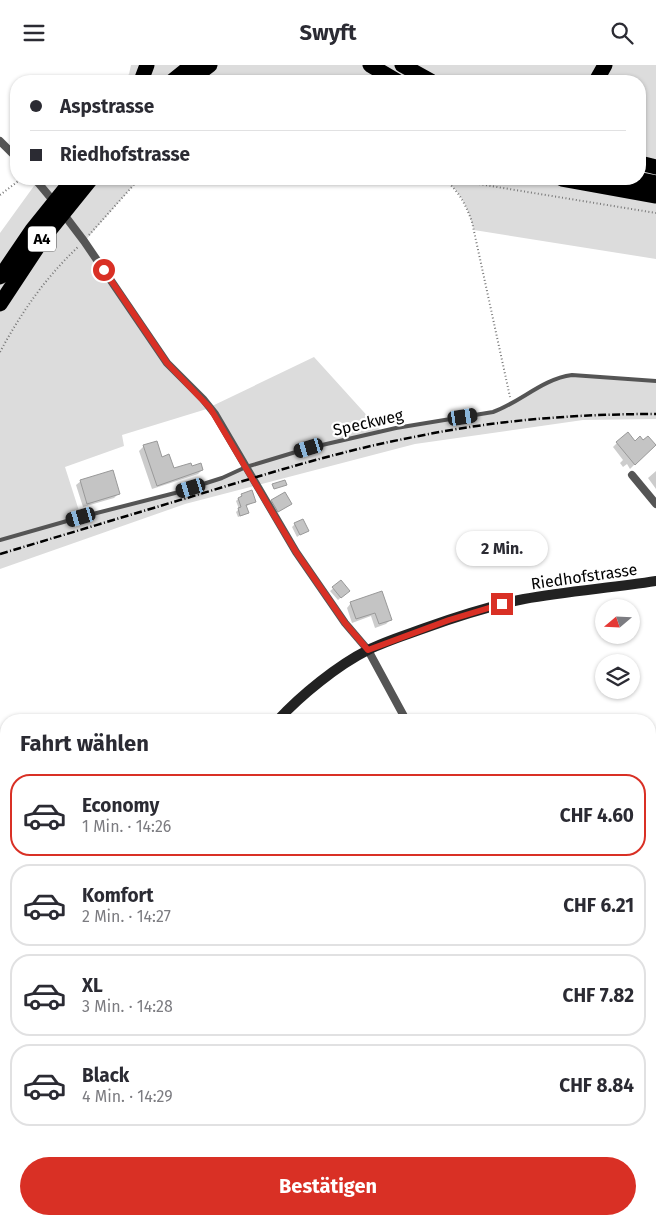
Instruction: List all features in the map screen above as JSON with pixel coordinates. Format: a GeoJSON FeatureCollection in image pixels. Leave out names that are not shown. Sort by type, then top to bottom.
{"type":"FeatureCollection","features":[{"type":"Feature","properties":{"kind":"highway"},"geometry":{"type":"LineString","coordinates":[[180,75],[192,65]]}},
{"type":"Feature","properties":{"kind":"highway"},"geometry":{"type":"LineString","coordinates":[[197,75],[210,65]]}},
{"type":"Feature","properties":{"kind":"highway"},"geometry":{"type":"LineString","coordinates":[[370,65],[387,75]]}},
{"type":"Feature","properties":{"kind":"highway"},"geometry":{"type":"LineString","coordinates":[[402,65],[420,75]]}},
{"type":"Feature","properties":{"kind":"highway","name":"A4"},"geometry":{"type":"LineString","coordinates":[[0,277],[32,230],[68,185]]}},
{"type":"Feature","properties":{"kind":"highway","name":"A4"},"geometry":{"type":"LineString","coordinates":[[0,305],[44,236],[86,185]]}},
{"type":"Feature","properties":{"kind":"highway"},"geometry":{"type":"LineString","coordinates":[[595,185],[656,196]]}},
{"type":"Feature","properties":{"kind":"street"},"geometry":{"type":"LineString","coordinates":[[0,141],[10,151]]}},
{"type":"Feature","properties":{"kind":"street"},"geometry":{"type":"LineString","coordinates":[[40,185],[84,241],[167,363],[210,408],[309,572],[345,623],[368,650],[403,714]]}},
{"type":"Feature","properties":{"kind":"street"},"geometry":{"type":"LineString","coordinates":[[632,475],[656,504]]}},
{"type":"Feature","properties":{"kind":"street","name":"Riedhofstrasse"},"geometry":{"type":"LineString","coordinates":[[284,714],[320,683],[368,650],[454,618],[502,604],[532,598],[656,581]]}},
{"type":"Feature","properties":{"kind":"lane","name":"Speckweg"},"geometry":{"type":"LineString","coordinates":[[0,540],[175,493],[222,478],[246,467],[309,448],[381,431],[493,412],[511,404],[545,383],[561,377],[572,375],[656,381]]}},
{"type":"Feature","properties":{"kind":"path"},"geometry":{"type":"LineString","coordinates":[[0,195],[14,185]]}},
{"type":"Feature","properties":{"kind":"path"},"geometry":{"type":"LineString","coordinates":[[0,352],[32,298],[61,263],[84,241],[134,185]]}},
{"type":"Feature","properties":{"kind":"path"},"geometry":{"type":"LineString","coordinates":[[451,185],[461,198],[472,222],[511,404]]}},
{"type":"Feature","properties":{"kind":"path"},"geometry":{"type":"LineString","coordinates":[[485,185],[656,213]]}},
{"type":"Feature","properties":{"kind":"shaded area"},"geometry":{"type":"Polygon","coordinates":[[[131,65],[656,65],[656,259],[474,230],[470,215],[463,201],[450,185],[646,185],[646,75],[129,74],[131,65]]]}},
{"type":"Feature","properties":{"kind":"shaded area"},"geometry":{"type":"Polygon","coordinates":[[[35,185],[134,185],[84,242],[162,356],[210,407],[314,357],[381,431],[493,412],[545,383],[572,375],[656,381],[656,419],[583,420],[415,444],[185,504],[0,569],[0,233],[35,185]],[[210,408],[122,435],[124,446],[65,467],[81,517],[185,490],[246,467],[210,408]]]}},
{"type":"Feature","properties":{"kind":"building"},"geometry":{"type":"Polygon","coordinates":[[[628,432],[635,441],[640,436],[643,440],[648,436],[656,445],[635,465],[616,442],[628,432]]]}},
{"type":"Feature","properties":{"kind":"building"},"geometry":{"type":"Polygon","coordinates":[[[157,441],[162,457],[169,454],[174,468],[191,463],[192,466],[201,463],[203,470],[157,486],[143,445],[157,441]]]}},
{"type":"Feature","properties":{"kind":"building"},"geometry":{"type":"Polygon","coordinates":[[[113,470],[120,494],[87,504],[80,480],[113,470]]]}},
{"type":"Feature","properties":{"kind":"building"},"geometry":{"type":"Polygon","coordinates":[[[285,480],[287,485],[274,489],[272,484],[285,480]]]}},
{"type":"Feature","properties":{"kind":"building"},"geometry":{"type":"Polygon","coordinates":[[[252,490],[256,502],[246,505],[249,513],[240,516],[238,508],[241,507],[238,498],[242,496],[241,494],[252,490]]]}},
{"type":"Feature","properties":{"kind":"building"},"geometry":{"type":"Polygon","coordinates":[[[285,492],[292,504],[278,512],[271,500],[285,492]]]}},
{"type":"Feature","properties":{"kind":"building"},"geometry":{"type":"Polygon","coordinates":[[[303,519],[309,531],[300,535],[294,523],[303,519]]]}},
{"type":"Feature","properties":{"kind":"building"},"geometry":{"type":"Polygon","coordinates":[[[341,580],[350,591],[341,598],[332,587],[341,580]]]}},
{"type":"Feature","properties":{"kind":"building"},"geometry":{"type":"Polygon","coordinates":[[[382,591],[392,620],[379,624],[375,613],[356,619],[350,602],[382,591]]]}},
{"type":"Feature","properties":{"kind":"railway"},"geometry":{"type":"LineString","coordinates":[[0,554],[288,468],[392,441],[448,430],[507,422],[596,415],[656,414]]}},
{"type":"Feature","properties":{"kind":"route"},"geometry":{"type":"LineString","coordinates":[[104,270],[167,363],[203,399],[215,414],[296,552],[345,623],[368,650],[449,620],[502,604]]}}]}
